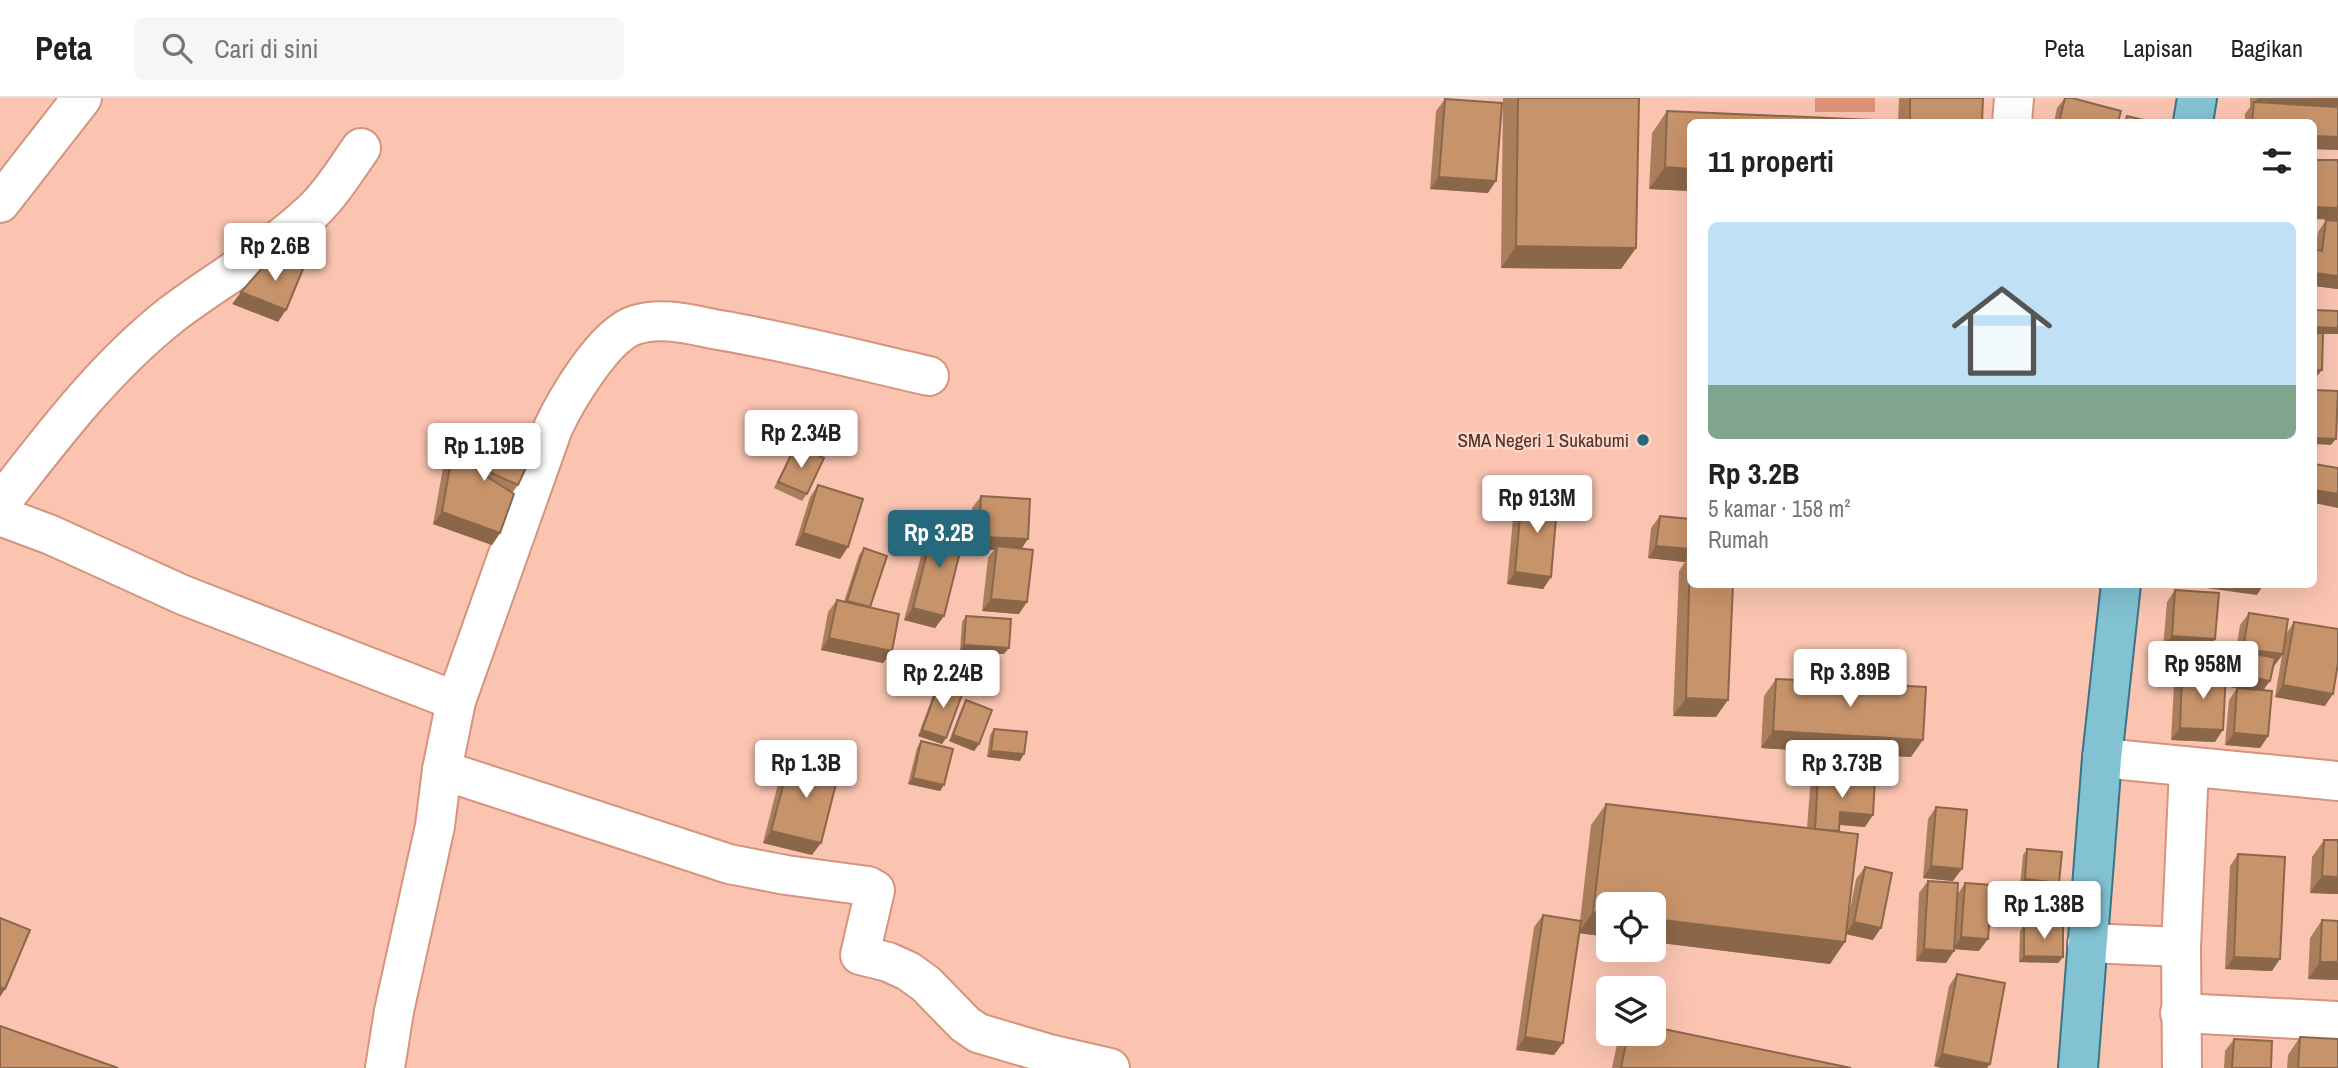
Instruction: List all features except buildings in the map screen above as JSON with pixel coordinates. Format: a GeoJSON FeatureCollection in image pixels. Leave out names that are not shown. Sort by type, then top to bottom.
{"type":"FeatureCollection","features":[{"type":"Feature","properties":{"kind":"main road"},"geometry":{"type":"LineString","coordinates":[[2194,119],[2197,98]]}},
{"type":"Feature","properties":{"kind":"main road"},"geometry":{"type":"LineString","coordinates":[[2078,1068],[2102,758],[2121,588]]}},
{"type":"Feature","properties":{"kind":"street"},"geometry":{"type":"LineString","coordinates":[[0,203],[82,98]]}},
{"type":"Feature","properties":{"kind":"street"},"geometry":{"type":"LineString","coordinates":[[2012,119],[2014,98]]}},
{"type":"Feature","properties":{"kind":"street"},"geometry":{"type":"LineString","coordinates":[[0,504],[100,381],[172,315],[306,218],[333,188],[361,148]]}},
{"type":"Feature","properties":{"kind":"street"},"geometry":{"type":"LineString","coordinates":[[385,1068],[394,1011],[435,826],[442,770],[456,701],[553,428],[565,403],[590,367],[620,333],[633,326],[673,322],[755,336],[929,376]]}},
{"type":"Feature","properties":{"kind":"street"},"geometry":{"type":"LineString","coordinates":[[0,516],[51,535],[183,595],[456,701]]}},
{"type":"Feature","properties":{"kind":"street"},"geometry":{"type":"LineString","coordinates":[[2102,758],[2338,781]]}},
{"type":"Feature","properties":{"kind":"street"},"geometry":{"type":"LineString","coordinates":[[2182,1068],[2181,947],[2189,768]]}},
{"type":"Feature","properties":{"kind":"street"},"geometry":{"type":"LineString","coordinates":[[442,770],[729,864],[868,886],[875,890],[860,955],[888,962],[908,971],[926,984],[965,1024],[978,1032],[1049,1054],[1110,1068]]}},
{"type":"Feature","properties":{"kind":"street"},"geometry":{"type":"LineString","coordinates":[[2087,943],[2181,947]]}},
{"type":"Feature","properties":{"kind":"street"},"geometry":{"type":"LineString","coordinates":[[2180,1013],[2338,1021]]}},
{"type":"Feature","properties":{"kind":"shaded area"},"geometry":{"type":"Polygon","coordinates":[[[1815,98],[1875,98],[1875,112],[1815,112],[1815,98]]]}},
{"type":"Feature","properties":{"kind":"place","name":"SMA Negeri 1 Sukabumi"},"geometry":{"type":"Point","coordinates":[1643,440]}}]}
